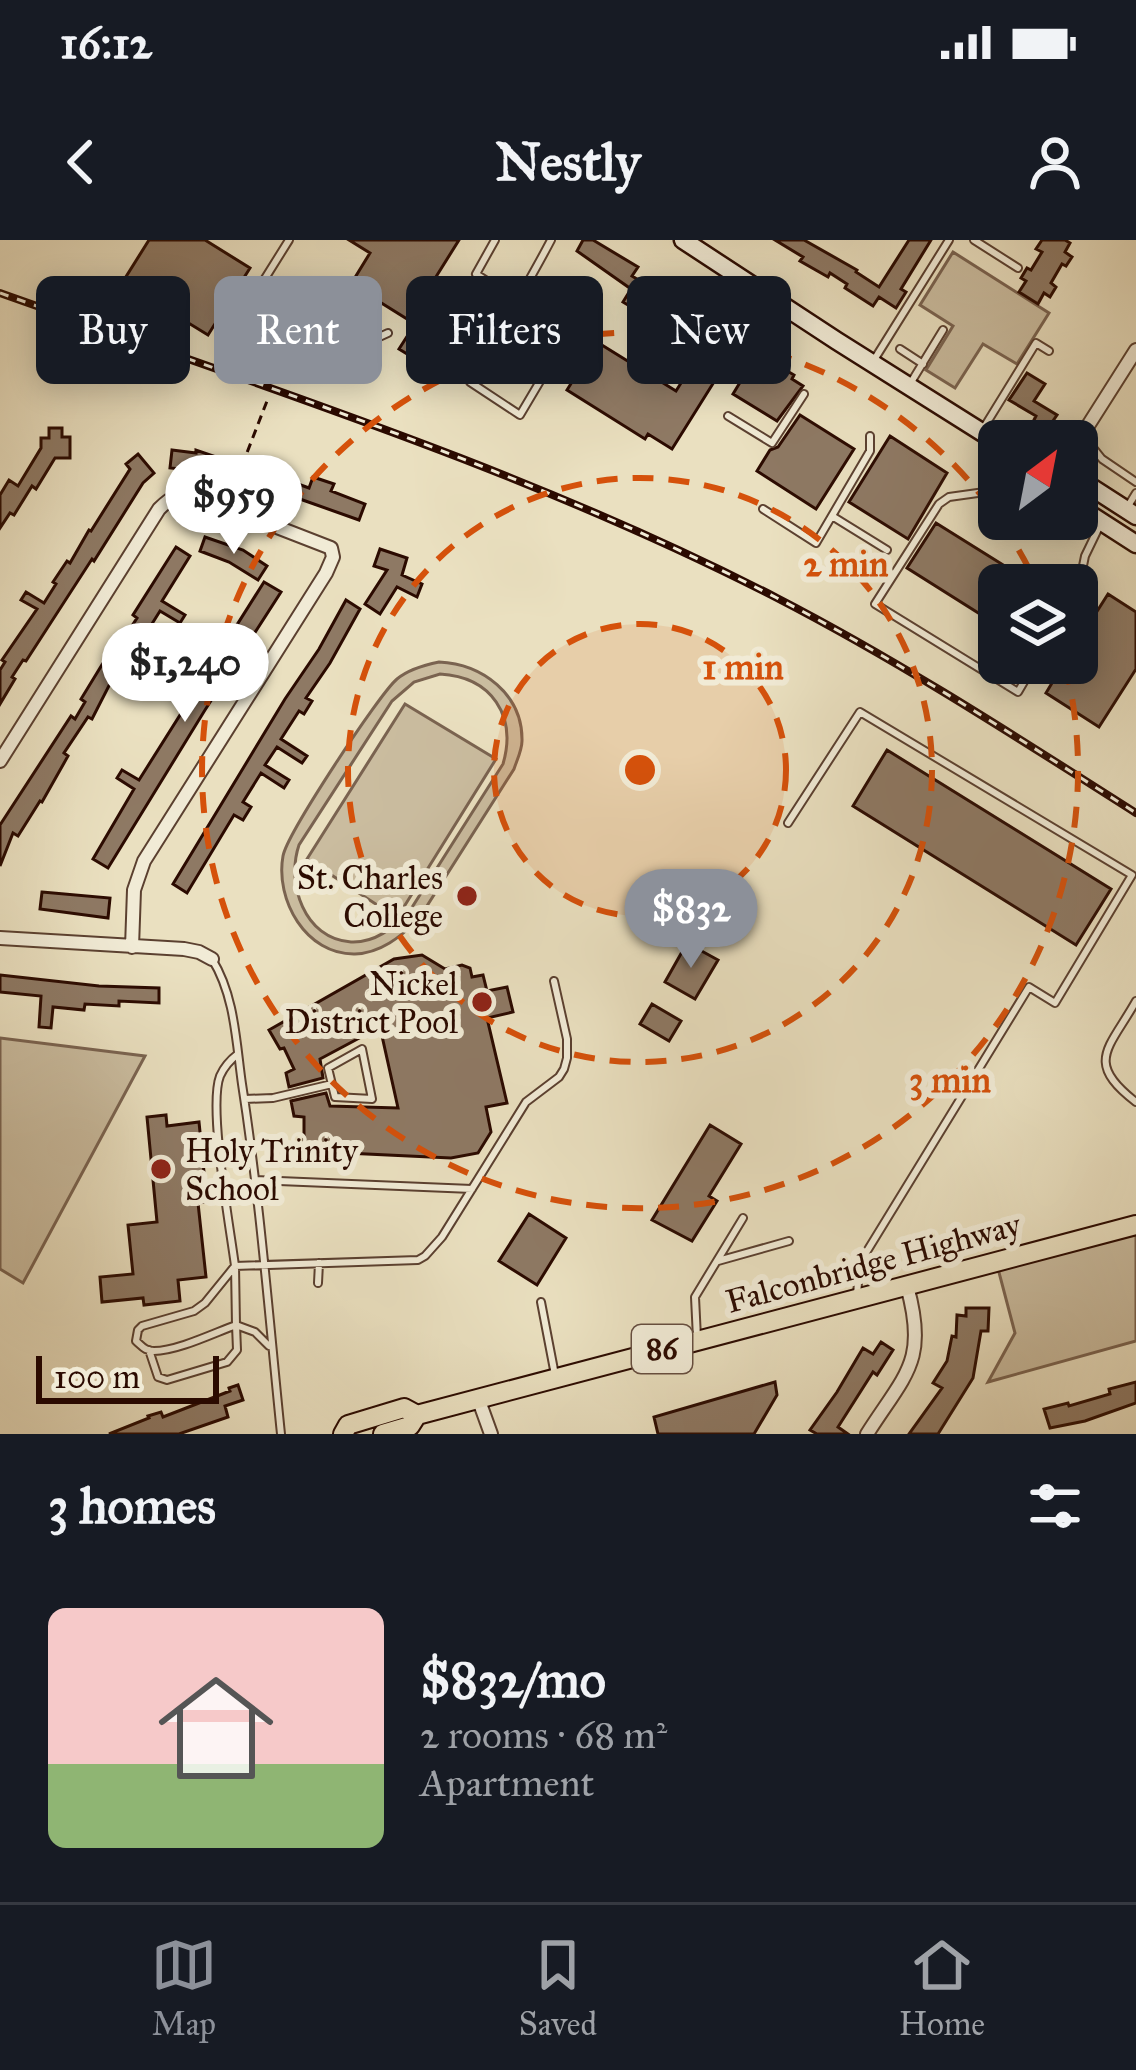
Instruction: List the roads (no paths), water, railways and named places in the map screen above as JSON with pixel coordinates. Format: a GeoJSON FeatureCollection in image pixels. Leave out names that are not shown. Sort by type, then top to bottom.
{"type":"FeatureCollection","features":[{"type":"Feature","properties":{"kind":"main road"},"geometry":{"type":"LineString","coordinates":[[683,240],[978,430]]}},
{"type":"Feature","properties":{"kind":"main road"},"geometry":{"type":"LineString","coordinates":[[1098,488],[1133,506]]}},
{"type":"Feature","properties":{"kind":"main road"},"geometry":{"type":"LineString","coordinates":[[1098,520],[1136,544]]}},
{"type":"Feature","properties":{"kind":"main road","name":"Falconbridge Highway"},"geometry":{"type":"LineString","coordinates":[[343,1434],[348,1425],[404,1408],[417,1414],[1136,1225]]}},
{"type":"Feature","properties":{"kind":"main road","name":"Falconbridge Highway"},"geometry":{"type":"LineString","coordinates":[[383,1434],[410,1426],[417,1414]]}},
{"type":"Feature","properties":{"kind":"street"},"geometry":{"type":"LineString","coordinates":[[1091,420],[1136,350]]}},
{"type":"Feature","properties":{"kind":"street"},"geometry":{"type":"LineString","coordinates":[[0,761],[169,498],[183,494],[226,507],[331,548],[333,557],[326,573],[145,861],[134,890],[132,946]]}},
{"type":"Feature","properties":{"kind":"street"},"geometry":{"type":"LineString","coordinates":[[0,938],[184,949],[212,959]]}},
{"type":"Feature","properties":{"kind":"street"},"geometry":{"type":"LineString","coordinates":[[867,1434],[915,1353],[917,1325],[907,1286]]}},
{"type":"Feature","properties":{"kind":"street"},"geometry":{"type":"LineString","coordinates":[[478,1398],[491,1434]]}},
{"type":"Feature","properties":{"kind":"lane"},"geometry":{"type":"LineString","coordinates":[[289,240],[260,288],[353,349],[388,333]]}},
{"type":"Feature","properties":{"kind":"lane"},"geometry":{"type":"LineString","coordinates":[[479,276],[476,274],[495,240]]}},
{"type":"Feature","properties":{"kind":"lane"},"geometry":{"type":"LineString","coordinates":[[531,276],[551,240]]}},
{"type":"Feature","properties":{"kind":"lane"},"geometry":{"type":"LineString","coordinates":[[872,364],[949,240]]}},
{"type":"Feature","properties":{"kind":"lane"},"geometry":{"type":"LineString","coordinates":[[974,240],[1018,268]]}},
{"type":"Feature","properties":{"kind":"lane"},"geometry":{"type":"LineString","coordinates":[[518,300],[568,334],[520,415],[470,382],[518,300]]}},
{"type":"Feature","properties":{"kind":"lane"},"geometry":{"type":"LineString","coordinates":[[908,387],[944,330]]}},
{"type":"Feature","properties":{"kind":"lane"},"geometry":{"type":"LineString","coordinates":[[988,420],[1036,343],[1049,351]]}},
{"type":"Feature","properties":{"kind":"lane"},"geometry":{"type":"LineString","coordinates":[[900,350],[922,364]]}},
{"type":"Feature","properties":{"kind":"lane"},"geometry":{"type":"LineString","coordinates":[[728,416],[772,443],[804,394]]}},
{"type":"Feature","properties":{"kind":"lane"},"geometry":{"type":"LineString","coordinates":[[763,508],[816,543],[870,451],[870,436]]}},
{"type":"Feature","properties":{"kind":"lane"},"geometry":{"type":"LineString","coordinates":[[1098,454],[1136,482]]}},
{"type":"Feature","properties":{"kind":"lane"},"geometry":{"type":"LineString","coordinates":[[978,493],[949,497],[939,504],[875,604],[978,667]]}},
{"type":"Feature","properties":{"kind":"lane"},"geometry":{"type":"LineString","coordinates":[[832,516],[887,550]]}},
{"type":"Feature","properties":{"kind":"lane"},"geometry":{"type":"LineString","coordinates":[[1083,564],[1101,522]]}},
{"type":"Feature","properties":{"kind":"lane"},"geometry":{"type":"LineString","coordinates":[[788,823],[860,712],[1132,875],[1055,1003],[1029,987],[864,1256],[856,1297]]}},
{"type":"Feature","properties":{"kind":"lane"},"geometry":{"type":"LineString","coordinates":[[212,959],[226,987],[238,1054],[281,1434]]}},
{"type":"Feature","properties":{"kind":"lane"},"geometry":{"type":"LineString","coordinates":[[238,1054],[219,1078],[216,1109],[235,1266],[238,1344],[227,1362],[167,1380],[158,1377],[149,1350],[136,1341],[138,1330],[194,1311],[235,1266],[418,1260],[430,1252],[526,1102],[563,1070],[567,1039],[554,981]]}},
{"type":"Feature","properties":{"kind":"lane"},"geometry":{"type":"LineString","coordinates":[[1136,1000],[1105,1056],[1103,1069],[1114,1086],[1136,1102]]}},
{"type":"Feature","properties":{"kind":"lane"},"geometry":{"type":"LineString","coordinates":[[362,1049],[372,1100],[335,1097],[332,1084],[328,1068],[362,1049]]}},
{"type":"Feature","properties":{"kind":"lane"},"geometry":{"type":"LineString","coordinates":[[244,1099],[273,1098],[332,1084]]}},
{"type":"Feature","properties":{"kind":"lane"},"geometry":{"type":"LineString","coordinates":[[255,1180],[472,1189]]}},
{"type":"Feature","properties":{"kind":"lane"},"geometry":{"type":"LineString","coordinates":[[697,1339],[695,1297],[743,1218]]}},
{"type":"Feature","properties":{"kind":"lane"},"geometry":{"type":"LineString","coordinates":[[715,1262],[789,1240]]}},
{"type":"Feature","properties":{"kind":"lane"},"geometry":{"type":"LineString","coordinates":[[318,1283],[319,1263]]}},
{"type":"Feature","properties":{"kind":"lane"},"geometry":{"type":"LineString","coordinates":[[541,1302],[556,1377]]}},
{"type":"Feature","properties":{"kind":"lane"},"geometry":{"type":"LineString","coordinates":[[149,1350],[176,1346],[236,1325],[255,1332],[272,1348]]}},
{"type":"Feature","properties":{"kind":"railway"},"geometry":{"type":"LineString","coordinates":[[0,293],[492,470],[683,552],[869,648],[1136,813]]}},
{"type":"Feature","properties":{"kind":"place","name":"St. Charles College"},"geometry":{"type":"Point","coordinates":[467,896]}},
{"type":"Feature","properties":{"kind":"place","name":"Nickel District Pool"},"geometry":{"type":"Point","coordinates":[482,1002]}},
{"type":"Feature","properties":{"kind":"place","name":"Holy Trinity School"},"geometry":{"type":"Point","coordinates":[161,1169]}}]}
